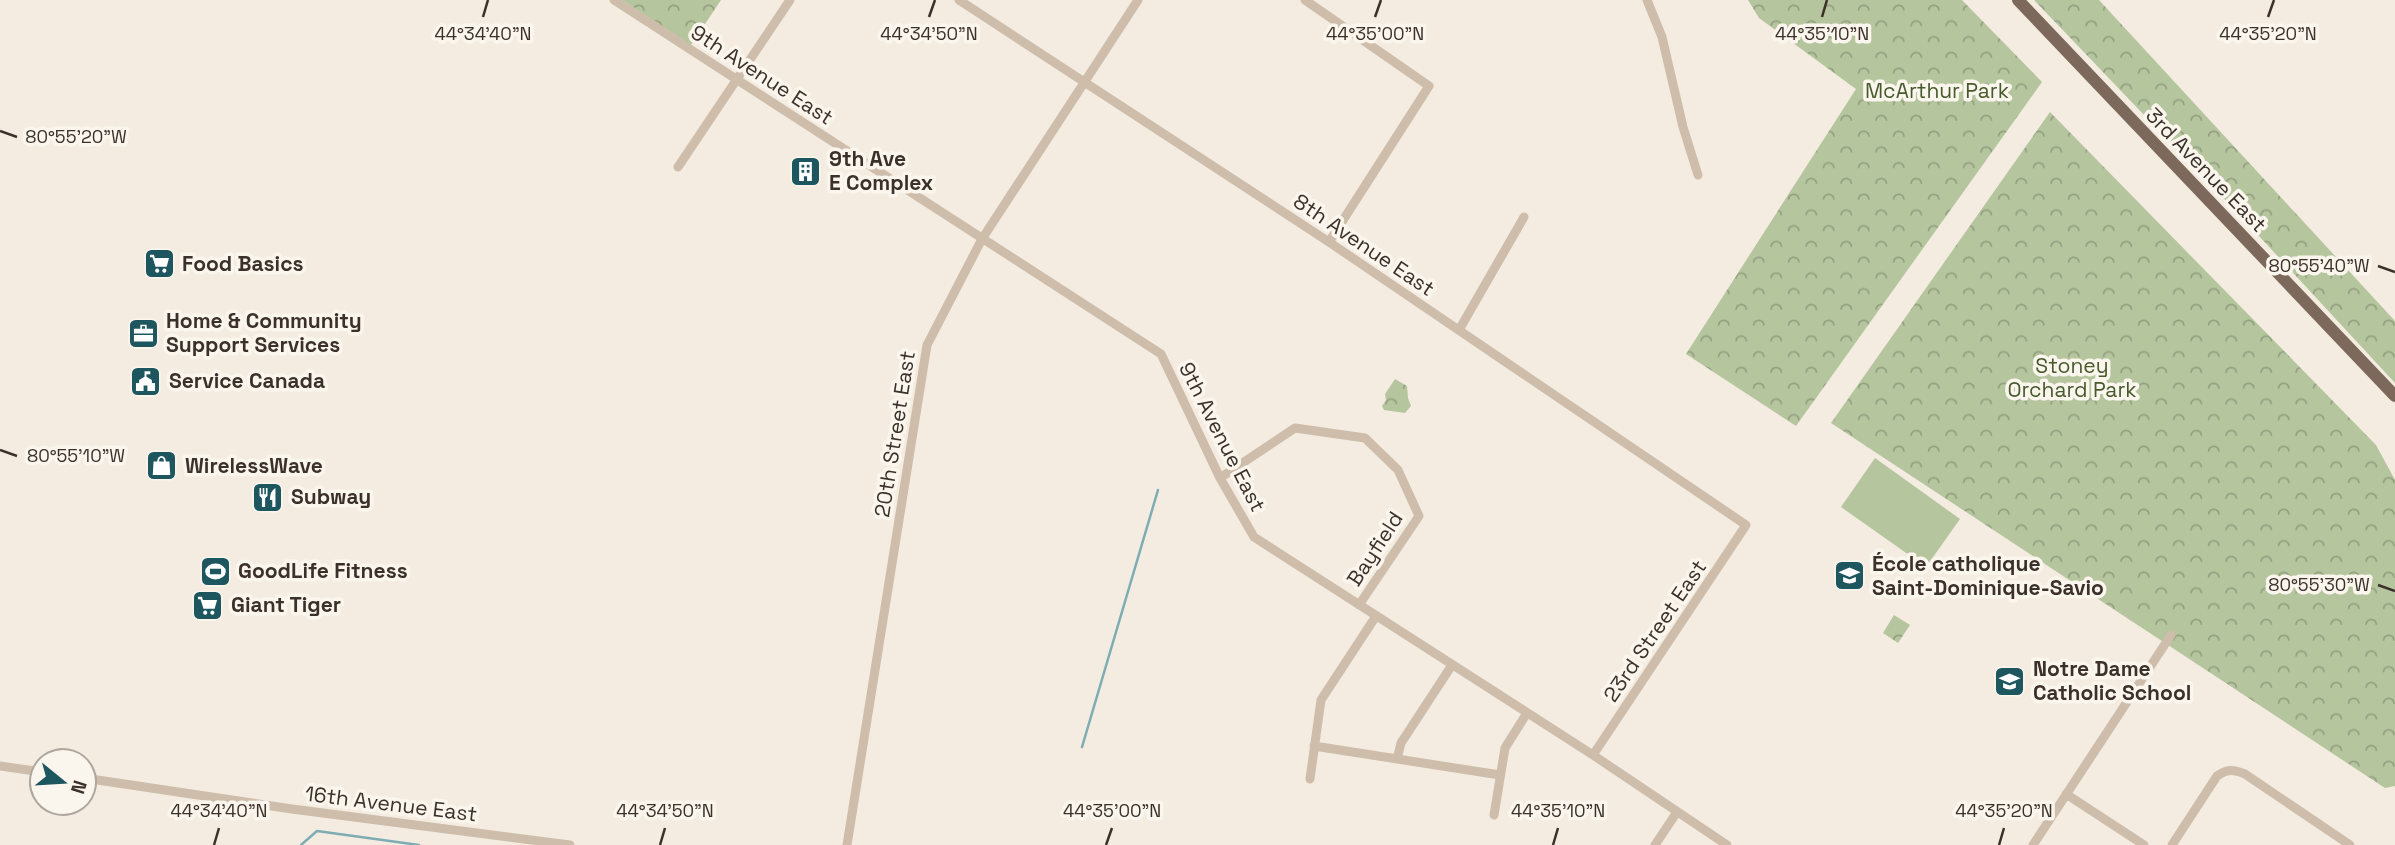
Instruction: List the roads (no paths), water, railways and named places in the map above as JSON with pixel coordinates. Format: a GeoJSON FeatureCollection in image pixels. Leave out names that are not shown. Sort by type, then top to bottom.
{"type":"FeatureCollection","features":[{"type":"Feature","properties":{"kind":"main road","name":"3rd Avenue East"},"geometry":{"type":"LineString","coordinates":[[2018,0],[2395,396]]}},
{"type":"Feature","properties":{"kind":"street","name":"9th Avenue East"},"geometry":{"type":"LineString","coordinates":[[614,0],[1161,354],[1220,478],[1254,537],[1593,755],[1727,845]]}},
{"type":"Feature","properties":{"kind":"street"},"geometry":{"type":"LineString","coordinates":[[678,167],[790,0]]}},
{"type":"Feature","properties":{"kind":"street","name":"8th Avenue East"},"geometry":{"type":"LineString","coordinates":[[959,0],[1329,242],[1746,525]]}},
{"type":"Feature","properties":{"kind":"street","name":"20th Street East"},"geometry":{"type":"LineString","coordinates":[[847,845],[927,345],[982,239],[1138,0]]}},
{"type":"Feature","properties":{"kind":"street"},"geometry":{"type":"LineString","coordinates":[[1305,0],[1429,86],[1329,242]]}},
{"type":"Feature","properties":{"kind":"street"},"geometry":{"type":"LineString","coordinates":[[1647,0],[1662,37],[1683,126],[1698,175]]}},
{"type":"Feature","properties":{"kind":"street"},"geometry":{"type":"LineString","coordinates":[[1459,330],[1524,217]]}},
{"type":"Feature","properties":{"kind":"street","name":"Bayfield"},"geometry":{"type":"LineString","coordinates":[[1220,478],[1295,428],[1365,438],[1371,443],[1398,470],[1419,516],[1359,606]]}},
{"type":"Feature","properties":{"kind":"street","name":"23rd Street East"},"geometry":{"type":"LineString","coordinates":[[1593,755],[1746,525]]}},
{"type":"Feature","properties":{"kind":"street"},"geometry":{"type":"LineString","coordinates":[[1310,779],[1321,700],[1376,616]]}},
{"type":"Feature","properties":{"kind":"street"},"geometry":{"type":"LineString","coordinates":[[2033,845],[2171,635]]}},
{"type":"Feature","properties":{"kind":"street"},"geometry":{"type":"LineString","coordinates":[[1397,759],[1401,743],[1452,665]]}},
{"type":"Feature","properties":{"kind":"street"},"geometry":{"type":"LineString","coordinates":[[1494,815],[1504,748],[1527,713]]}},
{"type":"Feature","properties":{"kind":"street"},"geometry":{"type":"LineString","coordinates":[[1314,746],[1500,775]]}},
{"type":"Feature","properties":{"kind":"street"},"geometry":{"type":"LineString","coordinates":[[0,765],[28,770]]}},
{"type":"Feature","properties":{"kind":"street"},"geometry":{"type":"LineString","coordinates":[[2172,845],[2217,776],[2226,770],[2245,774],[2350,845]]}},
{"type":"Feature","properties":{"kind":"street","name":"16th Avenue East"},"geometry":{"type":"LineString","coordinates":[[98,780],[292,809],[570,845]]}},
{"type":"Feature","properties":{"kind":"street"},"geometry":{"type":"LineString","coordinates":[[2066,794],[2144,845]]}},
{"type":"Feature","properties":{"kind":"street"},"geometry":{"type":"LineString","coordinates":[[1655,845],[1677,812]]}},
{"type":"Feature","properties":{"kind":"waterway"},"geometry":{"type":"LineString","coordinates":[[1082,747],[1158,490]]}},
{"type":"Feature","properties":{"kind":"waterway"},"geometry":{"type":"LineString","coordinates":[[301,845],[317,831],[419,845]]}},
{"type":"Feature","properties":{"kind":"place","name":"9th Ave E Complex"},"geometry":{"type":"Point","coordinates":[806,171]}},
{"type":"Feature","properties":{"kind":"place","name":"Food Basics"},"geometry":{"type":"Point","coordinates":[159,264]}},
{"type":"Feature","properties":{"kind":"place","name":"Home & Community Support Services"},"geometry":{"type":"Point","coordinates":[143,333]}},
{"type":"Feature","properties":{"kind":"place","name":"Service Canada"},"geometry":{"type":"Point","coordinates":[146,381]}},
{"type":"Feature","properties":{"kind":"place","name":"WirelessWave"},"geometry":{"type":"Point","coordinates":[162,466]}},
{"type":"Feature","properties":{"kind":"place","name":"Subway"},"geometry":{"type":"Point","coordinates":[268,497]}},
{"type":"Feature","properties":{"kind":"place","name":"GoodLife Fitness"},"geometry":{"type":"Point","coordinates":[215,571]}},
{"type":"Feature","properties":{"kind":"place","name":"École catholique Saint-Dominique-Savio"},"geometry":{"type":"Point","coordinates":[1849,576]}},
{"type":"Feature","properties":{"kind":"place","name":"Giant Tiger"},"geometry":{"type":"Point","coordinates":[208,605]}},
{"type":"Feature","properties":{"kind":"place","name":"Notre Dame Catholic School"},"geometry":{"type":"Point","coordinates":[2010,681]}},
{"type":"Feature","properties":{"kind":"park label","name":"McArthur Park"},"geometry":{"type":"Point","coordinates":[1937,91]}},
{"type":"Feature","properties":{"kind":"park label","name":"Stoney Orchard Park"},"geometry":{"type":"Point","coordinates":[2072,378]}}]}
